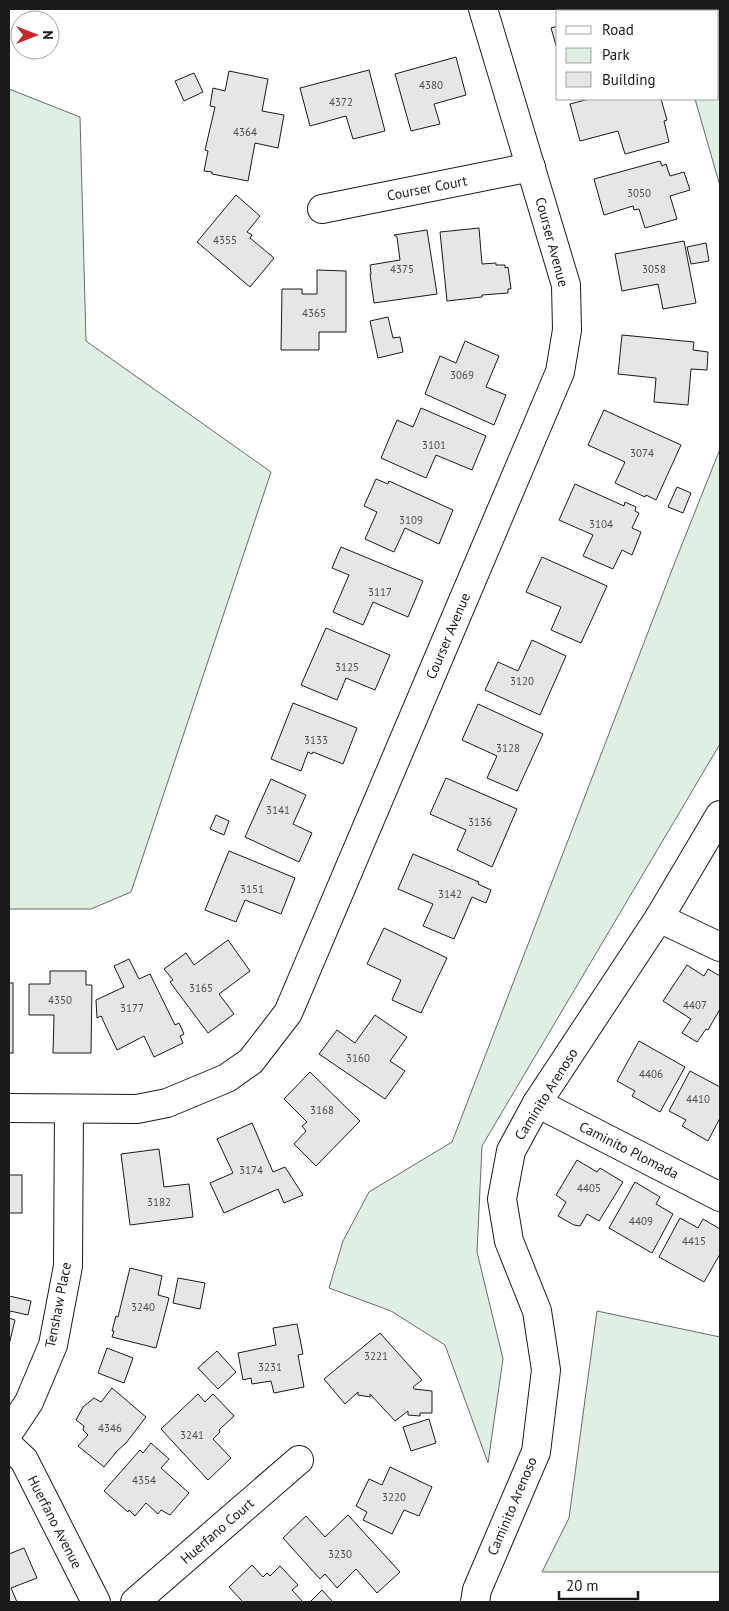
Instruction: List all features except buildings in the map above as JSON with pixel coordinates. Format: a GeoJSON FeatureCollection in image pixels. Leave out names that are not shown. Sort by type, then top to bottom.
{"type":"FeatureCollection","features":[{"type":"Feature","properties":{"kind":"street","name":"Courser Avenue"},"geometry":{"type":"LineString","coordinates":[[9,1108],[137,1109],[168,1103],[227,1078],[251,1061],[288,1013],[560,372],[567,330],[566,285],[483,9]]}},
{"type":"Feature","properties":{"kind":"street","name":"Courser Court"},"geometry":{"type":"LineString","coordinates":[[322,209],[531,167]]}},
{"type":"Feature","properties":{"kind":"street","name":"Caminito Arenoso"},"geometry":{"type":"LineString","coordinates":[[475,1602],[477,1590],[536,1452],[546,1370],[537,1311],[509,1241],[502,1199],[511,1151],[537,1103],[659,918],[720,816]]}},
{"type":"Feature","properties":{"kind":"street"},"geometry":{"type":"LineString","coordinates":[[659,918],[720,947]]}},
{"type":"Feature","properties":{"kind":"street","name":"Caminito Plomada"},"geometry":{"type":"LineString","coordinates":[[537,1103],[720,1197]]}},
{"type":"Feature","properties":{"kind":"street","name":"Tenshaw Place"},"geometry":{"type":"LineString","coordinates":[[9,1432],[29,1402],[53,1345],[68,1266],[69,1109]]}},
{"type":"Feature","properties":{"kind":"street","name":"Huerfano Avenue"},"geometry":{"type":"LineString","coordinates":[[9,1446],[24,1460],[96,1602]]}},
{"type":"Feature","properties":{"kind":"street","name":"Huerfano Court"},"geometry":{"type":"LineString","coordinates":[[135,1602],[299,1460]]}},
{"type":"Feature","properties":{"kind":"green space"},"geometry":{"type":"Polygon","coordinates":[[[720,9],[720,186],[695,100],[719,100],[719,10],[669,10],[720,9]]]}},
{"type":"Feature","properties":{"kind":"green space"},"geometry":{"type":"Polygon","coordinates":[[[9,89],[80,117],[86,341],[271,472],[131,892],[91,909],[9,909],[9,89]]]}},
{"type":"Feature","properties":{"kind":"green space"},"geometry":{"type":"Polygon","coordinates":[[[720,449],[720,744],[482,1146],[477,1252],[503,1359],[488,1463],[445,1345],[391,1311],[329,1288],[343,1241],[369,1192],[452,1142],[720,449]]]}},
{"type":"Feature","properties":{"kind":"green space"},"geometry":{"type":"Polygon","coordinates":[[[597,1311],[720,1337],[720,1572],[542,1572],[569,1518],[597,1311]]]}}]}
